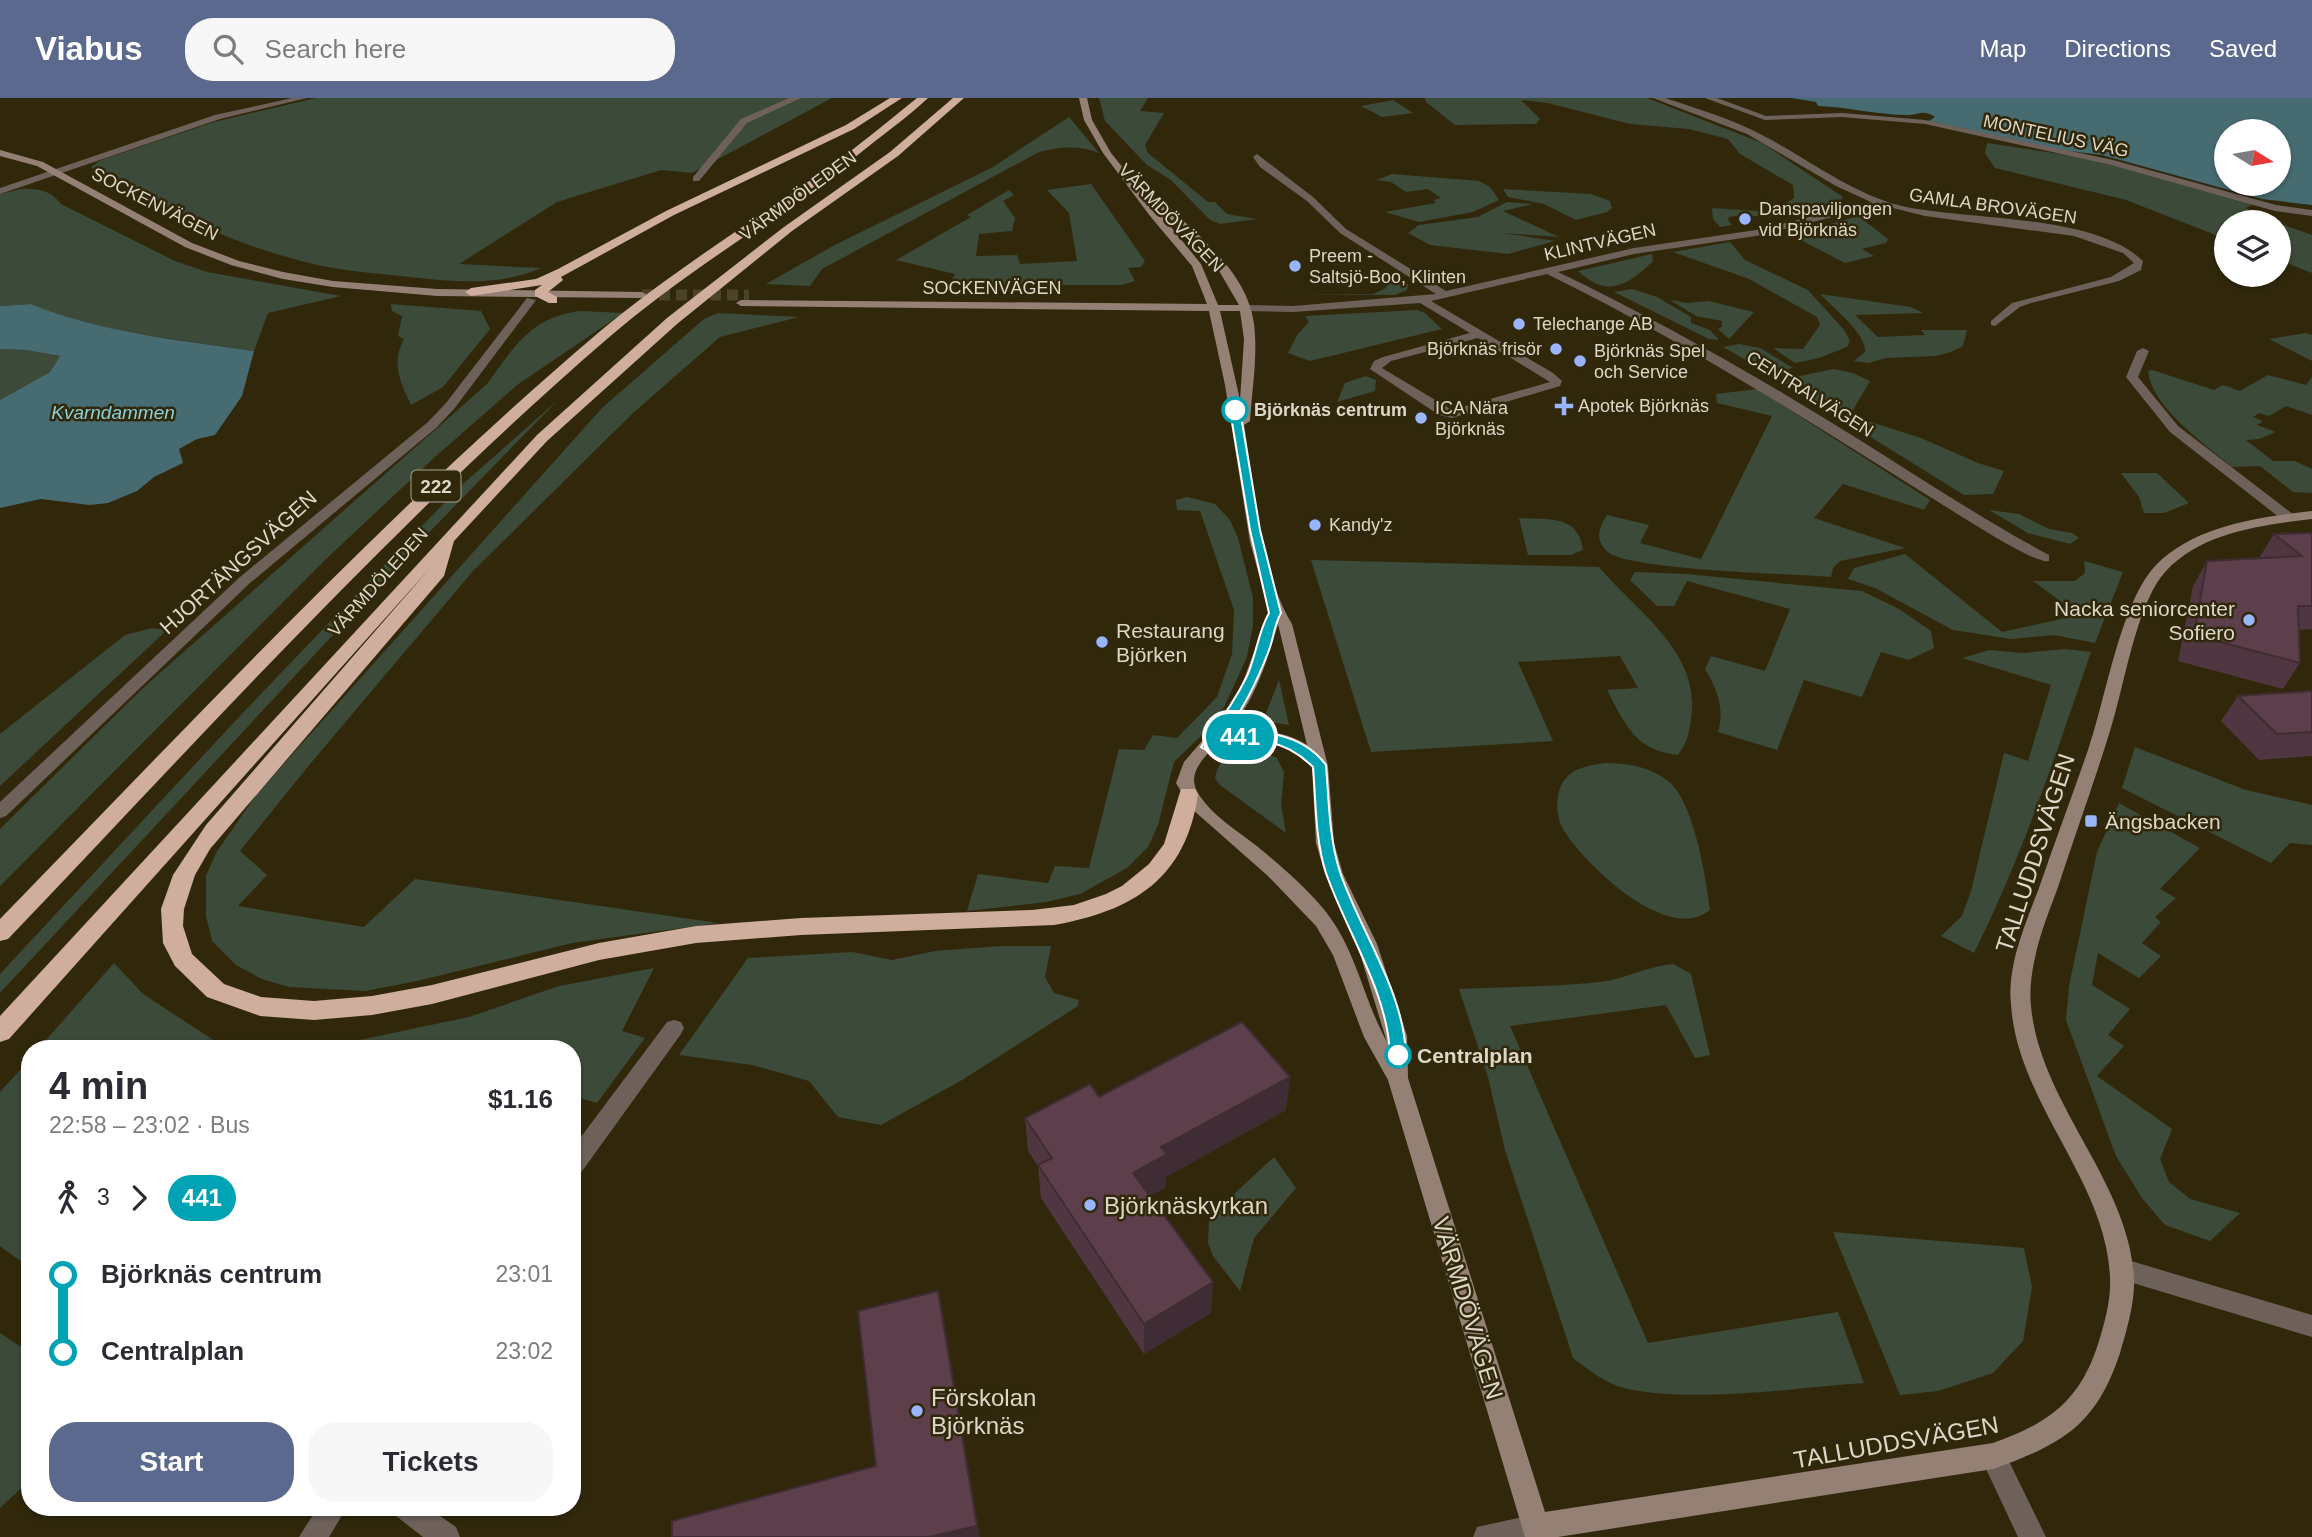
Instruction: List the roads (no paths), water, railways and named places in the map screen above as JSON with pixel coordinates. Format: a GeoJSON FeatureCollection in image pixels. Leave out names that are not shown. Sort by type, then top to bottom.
{"type":"FeatureCollection","features":[{"type":"Feature","properties":{"kind":"highway"},"geometry":{"type":"LineString","coordinates":[[531,293],[621,239],[803,152],[897,98]]}},
{"type":"Feature","properties":{"kind":"highway","name":"VÄRMDÖLEDEN"},"geometry":{"type":"LineString","coordinates":[[0,933],[304,618],[474,448],[605,334],[691,267],[835,168],[923,98]]}},
{"type":"Feature","properties":{"kind":"highway","name":"VÄRMDÖLEDEN"},"geometry":{"type":"LineString","coordinates":[[0,1032],[446,540],[542,438],[672,321],[788,229],[894,154],[959,98]]}},
{"type":"Feature","properties":{"kind":"highway"},"geometry":{"type":"LineString","coordinates":[[471,292],[531,293],[552,300]]}},
{"type":"Feature","properties":{"kind":"highway"},"geometry":{"type":"LineString","coordinates":[[446,540],[438,572],[213,830],[191,860],[177,890],[172,933],[180,956],[192,974],[212,990],[239,1000],[296,1011],[363,1008],[431,994],[588,954],[709,934],[777,928],[1045,918],[1111,901],[1136,888],[1171,853],[1183,822],[1188,794]]}},
{"type":"Feature","properties":{"kind":"main road","name":"VÄRMDÖVÄGEN"},"geometry":{"type":"LineString","coordinates":[[1083,98],[1082,106],[1090,125],[1107,153],[1202,275],[1222,338],[1255,530],[1275,613],[1285,624],[1320,765],[1325,843],[1334,874],[1367,944],[1397,1036],[1398,1078]]}},
{"type":"Feature","properties":{"kind":"main road","name":"SOCKENVÄGEN"},"geometry":{"type":"LineString","coordinates":[[0,153],[40,164],[186,243],[234,262],[316,281],[406,296],[531,293],[639,299],[552,300]]}},
{"type":"Feature","properties":{"kind":"main road","name":"VÄRMDÖVÄGEN"},"geometry":{"type":"LineString","coordinates":[[1107,153],[1208,251],[1242,303],[1249,339],[1242,449]]}},
{"type":"Feature","properties":{"kind":"main road","name":"SOCKENVÄGEN"},"geometry":{"type":"LineString","coordinates":[[381,290],[471,292]]}},
{"type":"Feature","properties":{"kind":"main road","name":"SOCKENVÄGEN"},"geometry":{"type":"LineString","coordinates":[[745,299],[1242,303]]}},
{"type":"Feature","properties":{"kind":"main road","name":"TALLUDDSVÄGEN"},"geometry":{"type":"LineString","coordinates":[[1537,1532],[1993,1456],[2031,1443],[2062,1426],[2086,1402],[2104,1367],[2118,1317],[2122,1269],[2102,1202],[2044,1088],[2027,1043],[2020,1006],[2025,958],[2105,725],[2147,585],[2178,554],[2198,542],[2225,531],[2312,515]]}},
{"type":"Feature","properties":{"kind":"main road"},"geometry":{"type":"LineString","coordinates":[[1188,794],[1186,769],[1208,747],[1234,714],[1254,675],[1265,643],[1268,624],[1275,613]]}},
{"type":"Feature","properties":{"kind":"main road"},"geometry":{"type":"LineString","coordinates":[[1208,747],[1236,737],[1286,740],[1300,747],[1320,765]]}},
{"type":"Feature","properties":{"kind":"main road","name":"VÄRMDÖVÄGEN"},"geometry":{"type":"LineString","coordinates":[[1188,794],[1209,818],[1250,848],[1328,928],[1351,974],[1375,1038],[1398,1078],[1537,1532]]}},
{"type":"Feature","properties":{"kind":"street"},"geometry":{"type":"LineString","coordinates":[[0,191],[218,117],[303,98]]}},
{"type":"Feature","properties":{"kind":"street"},"geometry":{"type":"LineString","coordinates":[[696,179],[744,121],[766,109],[797,98]]}},
{"type":"Feature","properties":{"kind":"street","name":"GAMLA BROVÄGEN"},"geometry":{"type":"LineString","coordinates":[[1657,98],[1761,138],[1847,190],[1879,203],[1926,213],[2072,232],[2129,251],[2139,263],[2137,268],[2115,279],[2017,305],[1995,323]]}},
{"type":"Feature","properties":{"kind":"street","name":"MONTELIUS VÄG"},"geometry":{"type":"LineString","coordinates":[[1709,98],[1765,118],[1842,115],[1925,122],[2103,161],[2266,206],[2312,213]]}},
{"type":"Feature","properties":{"kind":"street"},"geometry":{"type":"LineString","coordinates":[[1257,157],[1310,199],[1343,232],[1445,295]]}},
{"type":"Feature","properties":{"kind":"street","name":"KLINTVÄGEN"},"geometry":{"type":"LineString","coordinates":[[1242,303],[1283,310],[1422,300],[1634,251],[1756,233],[1879,203]]}},
{"type":"Feature","properties":{"kind":"street","name":"CENTRALVÄGEN"},"geometry":{"type":"LineString","coordinates":[[1550,272],[1703,349],[1992,531],[2044,558]]}},
{"type":"Feature","properties":{"kind":"street","name":"HJORTÄNGSVÄGEN"},"geometry":{"type":"LineString","coordinates":[[0,812],[245,580],[432,425],[501,342],[531,293]]}},
{"type":"Feature","properties":{"kind":"street"},"geometry":{"type":"LineString","coordinates":[[1422,300],[1549,375],[1556,384],[1458,414],[1449,414],[1377,369],[1378,363],[1387,359],[1479,334]]}},
{"type":"Feature","properties":{"kind":"street"},"geometry":{"type":"LineString","coordinates":[[2143,351],[2132,377],[2158,412],[2174,429],[2289,518]]}},
{"type":"Feature","properties":{"kind":"street"},"geometry":{"type":"LineString","coordinates":[[581,1155],[674,1028]]}},
{"type":"Feature","properties":{"kind":"street"},"geometry":{"type":"LineString","coordinates":[[2122,1269],[2312,1326]]}},
{"type":"Feature","properties":{"kind":"street"},"geometry":{"type":"LineString","coordinates":[[1993,1456],[2032,1537]]}},
{"type":"Feature","properties":{"kind":"street"},"geometry":{"type":"LineString","coordinates":[[313,1537],[328,1516]]}},
{"type":"Feature","properties":{"kind":"street"},"geometry":{"type":"LineString","coordinates":[[417,1516],[446,1537]]}},
{"type":"Feature","properties":{"kind":"street"},"geometry":{"type":"LineString","coordinates":[[1487,1537],[1537,1532]]}},
{"type":"Feature","properties":{"kind":"water"},"geometry":{"type":"Polygon","coordinates":[[[1791,98],[2312,98],[2312,205],[2251,196],[2291,196],[2291,119],[2214,119],[2214,186],[2102,155],[2062,150],[1929,121],[1935,117],[1928,113],[1886,114],[1818,106],[1816,102],[1791,98]]]}},
{"type":"Feature","properties":{"kind":"water","name":"Kvarndammen"},"geometry":{"type":"Polygon","coordinates":[[[31,304],[113,329],[254,351],[242,396],[215,435],[197,439],[179,449],[183,463],[154,477],[137,491],[108,503],[90,505],[41,499],[0,508],[0,400],[50,372],[60,356],[0,349],[0,306],[31,304]]]}},
{"type":"Feature","properties":{"kind":"tunnel"},"geometry":{"type":"LineString","coordinates":[[642,295],[749,295]]}},
{"type":"Feature","properties":{"kind":"place","name":"Danspaviljongen vid Björknäs"},"geometry":{"type":"Point","coordinates":[1745,219]}},
{"type":"Feature","properties":{"kind":"place","name":"Preem - Saltsjö-Boo, Klinten"},"geometry":{"type":"Point","coordinates":[1295,266]}},
{"type":"Feature","properties":{"kind":"place","name":"Telechange AB"},"geometry":{"type":"Point","coordinates":[1519,324]}},
{"type":"Feature","properties":{"kind":"place","name":"Björknäs frisör"},"geometry":{"type":"Point","coordinates":[1556,349]}},
{"type":"Feature","properties":{"kind":"place","name":"Björknäs Spel och Service"},"geometry":{"type":"Point","coordinates":[1580,361]}},
{"type":"Feature","properties":{"kind":"place","name":"Apotek Björknäs"},"geometry":{"type":"Point","coordinates":[1564,406]}},
{"type":"Feature","properties":{"kind":"place","name":"Björknäs centrum"},"geometry":{"type":"Point","coordinates":[1235,410]}},
{"type":"Feature","properties":{"kind":"place","name":"ICA Nära Björknäs"},"geometry":{"type":"Point","coordinates":[1421,418]}},
{"type":"Feature","properties":{"kind":"place","name":"Kandy'z"},"geometry":{"type":"Point","coordinates":[1315,525]}},
{"type":"Feature","properties":{"kind":"place","name":"Nacka seniorcenter Sofiero"},"geometry":{"type":"Point","coordinates":[2249,620]}},
{"type":"Feature","properties":{"kind":"place","name":"Restaurang Björken"},"geometry":{"type":"Point","coordinates":[1102,642]}},
{"type":"Feature","properties":{"kind":"place","name":"Ängsbacken"},"geometry":{"type":"Point","coordinates":[2091,821]}},
{"type":"Feature","properties":{"kind":"place","name":"Centralplan"},"geometry":{"type":"Point","coordinates":[1398,1055]}},
{"type":"Feature","properties":{"kind":"place","name":"Björknäskyrkan"},"geometry":{"type":"Point","coordinates":[1090,1205]}},
{"type":"Feature","properties":{"kind":"place","name":"Förskolan Björknäs"},"geometry":{"type":"Point","coordinates":[917,1411]}}]}
